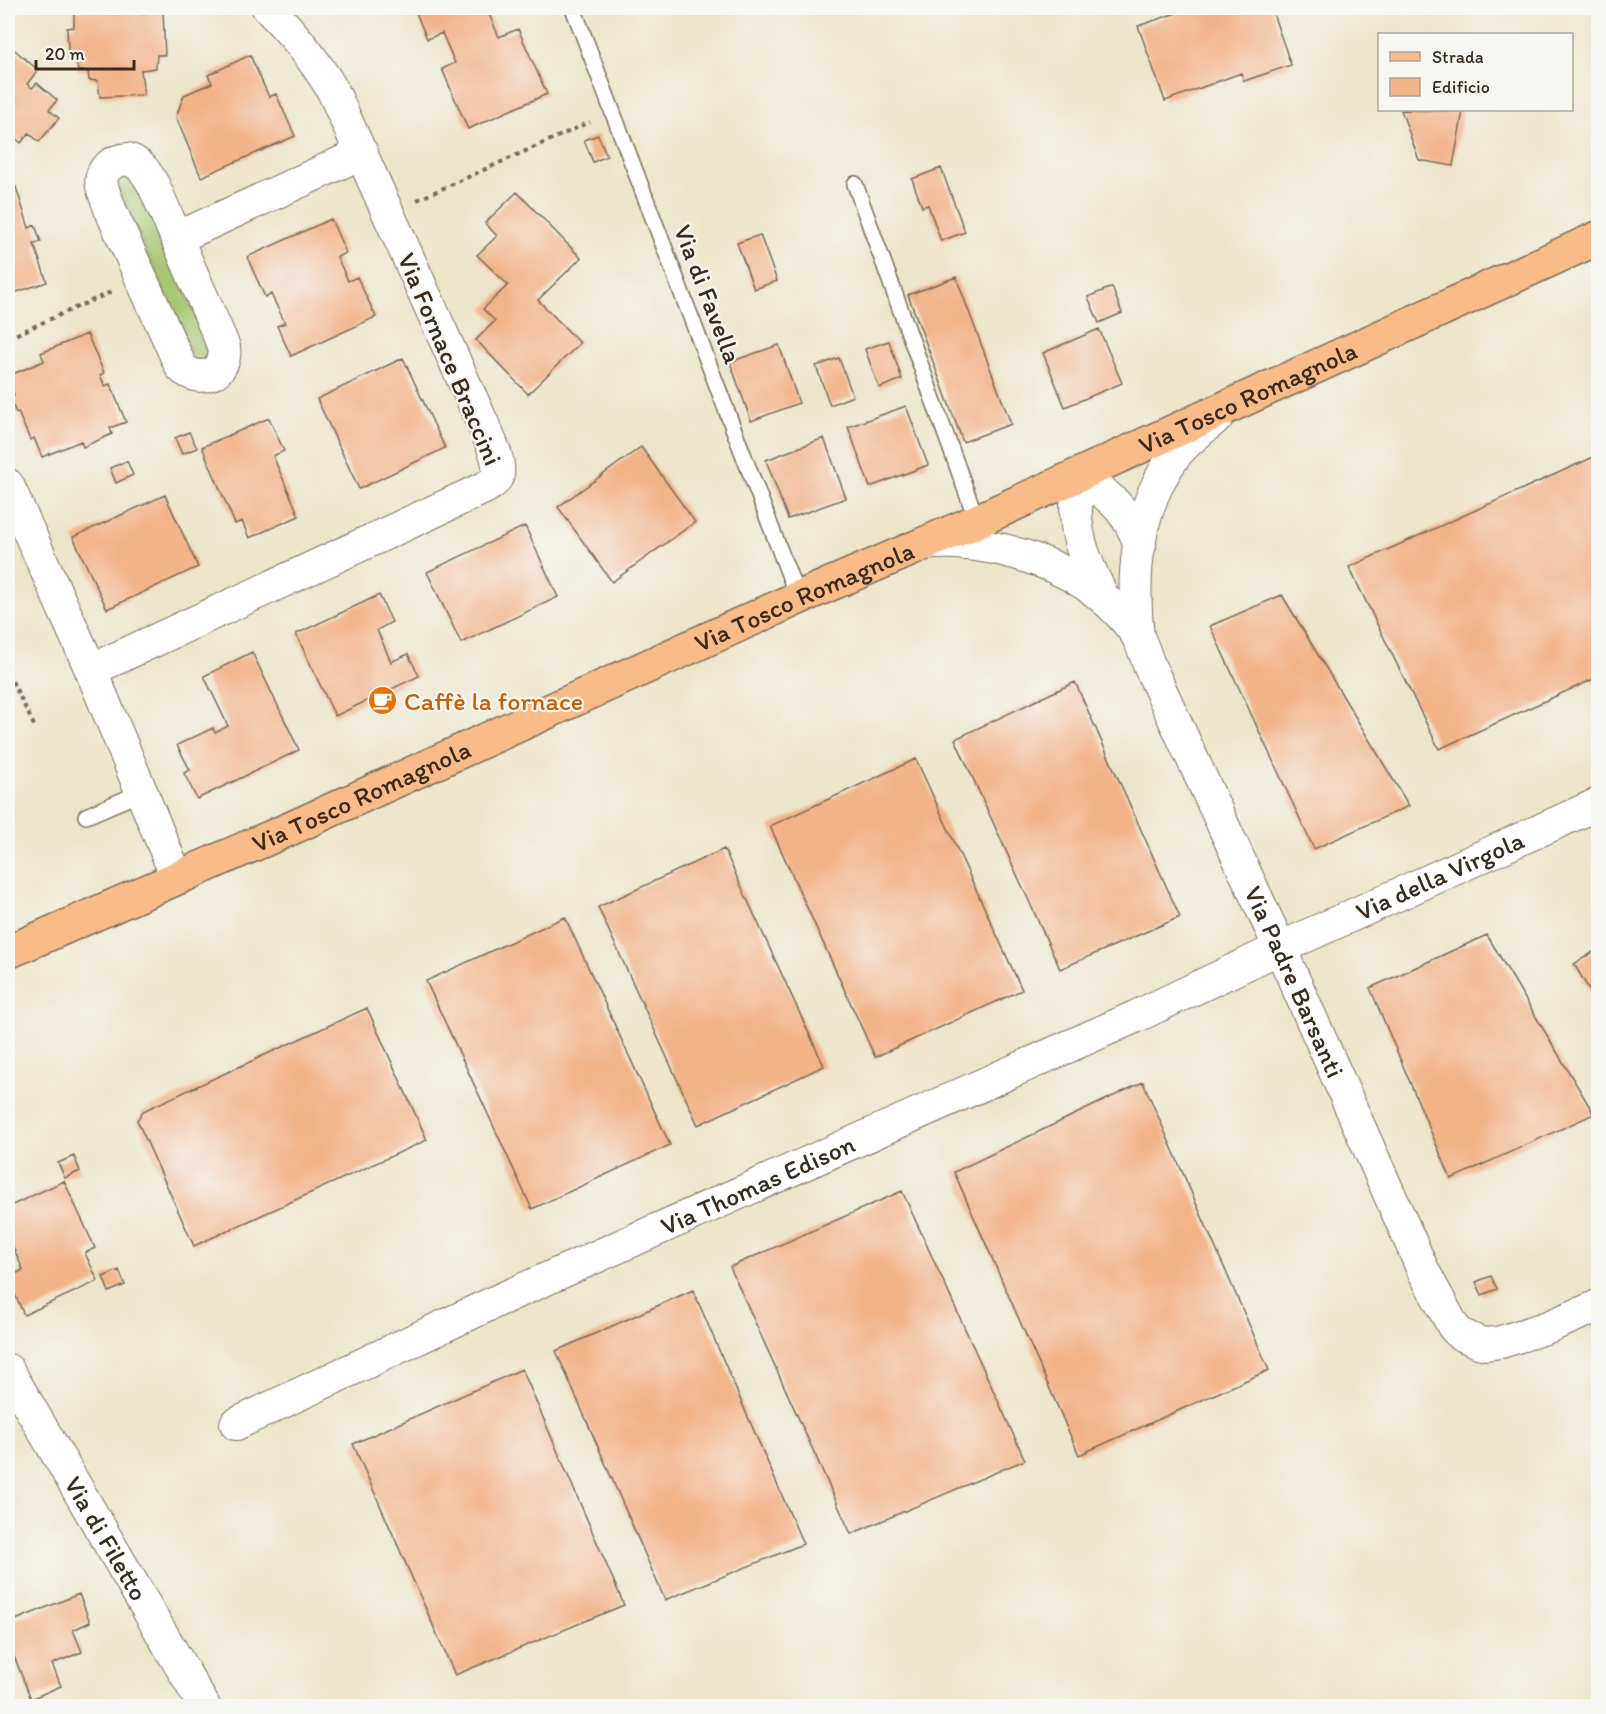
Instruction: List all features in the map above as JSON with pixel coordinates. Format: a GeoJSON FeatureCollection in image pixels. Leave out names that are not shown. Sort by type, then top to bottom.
{"type":"FeatureCollection","features":[{"type":"Feature","properties":{"kind":"main road","name":"Via Tosco Romagnola"},"geometry":{"type":"LineString","coordinates":[[8,952],[294,827],[798,598],[977,521],[1599,238]]}},
{"type":"Feature","properties":{"kind":"street","name":"Via Fornace Braccini"},"geometry":{"type":"LineString","coordinates":[[91,670],[482,489],[495,480],[499,471],[498,462],[474,404],[333,91],[302,44],[268,8]]}},
{"type":"Feature","properties":{"kind":"street"},"geometry":{"type":"LineString","coordinates":[[177,238],[362,153]]}},
{"type":"Feature","properties":{"kind":"street"},"geometry":{"type":"LineString","coordinates":[[128,159],[135,161],[143,168],[154,186],[224,346],[223,364],[216,372],[197,376],[181,367],[141,278],[102,186],[102,178],[107,167],[113,162],[128,159]]}},
{"type":"Feature","properties":{"kind":"street","name":"Via Padre Barsanti"},"geometry":{"type":"LineString","coordinates":[[1138,637],[1136,578],[1146,514],[1152,496],[1168,466],[1178,453],[1197,433],[1233,405]]}},
{"type":"Feature","properties":{"kind":"street"},"geometry":{"type":"LineString","coordinates":[[1079,474],[1109,497],[1126,515],[1140,545]]}},
{"type":"Feature","properties":{"kind":"street","name":"Via Padre Barsanti"},"geometry":{"type":"LineString","coordinates":[[1079,474],[1076,512],[1080,547],[1103,597]]}},
{"type":"Feature","properties":{"kind":"street"},"geometry":{"type":"LineString","coordinates":[[8,485],[91,670],[177,878]]}},
{"type":"Feature","properties":{"kind":"street","name":"Via Padre Barsanti"},"geometry":{"type":"LineString","coordinates":[[922,544],[954,543],[979,546],[1038,560],[1076,579],[1103,597],[1138,637],[1280,948],[1423,1270],[1453,1326],[1460,1334],[1486,1344],[1501,1342],[1548,1327],[1599,1306]]}},
{"type":"Feature","properties":{"kind":"street","name":"Via della Virgola"},"geometry":{"type":"LineString","coordinates":[[1280,948],[1599,804]]}},
{"type":"Feature","properties":{"kind":"street","name":"Via Thomas Edison"},"geometry":{"type":"LineString","coordinates":[[236,1424],[499,1300],[1137,1016],[1280,948]]}},
{"type":"Feature","properties":{"kind":"street","name":"Via di Filetto"},"geometry":{"type":"LineString","coordinates":[[8,1370],[204,1707]]}},
{"type":"Feature","properties":{"kind":"lane","name":"Via di Favella"},"geometry":{"type":"LineString","coordinates":[[573,8],[798,598]]}},
{"type":"Feature","properties":{"kind":"lane"},"geometry":{"type":"LineString","coordinates":[[855,184],[977,521]]}},
{"type":"Feature","properties":{"kind":"lane"},"geometry":{"type":"LineString","coordinates":[[86,816],[142,792]]}},
{"type":"Feature","properties":{"kind":"path"},"geometry":{"type":"LineString","coordinates":[[388,213],[613,112]]}},
{"type":"Feature","properties":{"kind":"path"},"geometry":{"type":"LineString","coordinates":[[8,338],[141,278]]}},
{"type":"Feature","properties":{"kind":"path"},"geometry":{"type":"LineString","coordinates":[[8,673],[36,729]]}},
{"type":"Feature","properties":{"kind":"green space"},"geometry":{"type":"Polygon","coordinates":[[[128,173],[136,179],[214,356],[196,364],[114,180],[128,173]]]}},
{"type":"Feature","properties":{"kind":"building"},"geometry":{"type":"Polygon","coordinates":[[[83,8],[134,8],[139,14],[145,13],[144,8],[160,8],[163,12],[165,55],[157,55],[156,68],[141,70],[144,95],[100,97],[98,81],[89,80],[88,71],[78,71],[76,59],[68,52],[67,28],[74,27],[74,11],[83,8]]]}},
{"type":"Feature","properties":{"kind":"building"},"geometry":{"type":"Polygon","coordinates":[[[414,8],[498,8],[488,12],[499,37],[518,29],[547,94],[468,129],[442,69],[455,63],[442,33],[427,39],[414,8]]]}},
{"type":"Feature","properties":{"kind":"building"},"geometry":{"type":"Polygon","coordinates":[[[1191,8],[1220,8],[1221,10],[1271,8],[1291,65],[1244,81],[1241,73],[1165,101],[1138,26],[1191,8]]]}},
{"type":"Feature","properties":{"kind":"building"},"geometry":{"type":"Polygon","coordinates":[[[9,45],[38,70],[27,84],[32,88],[37,83],[57,100],[49,110],[59,118],[39,142],[29,133],[21,143],[8,132],[9,45]]]}},
{"type":"Feature","properties":{"kind":"building"},"geometry":{"type":"Polygon","coordinates":[[[250,55],[269,97],[276,94],[295,136],[201,177],[176,117],[184,95],[212,83],[208,75],[250,55]]]}},
{"type":"Feature","properties":{"kind":"building"},"geometry":{"type":"Polygon","coordinates":[[[1401,111],[1463,111],[1453,166],[1419,160],[1401,111]]]}},
{"type":"Feature","properties":{"kind":"building"},"geometry":{"type":"Polygon","coordinates":[[[598,135],[607,156],[593,162],[584,140],[598,135]]]}},
{"type":"Feature","properties":{"kind":"building"},"geometry":{"type":"Polygon","coordinates":[[[941,168],[965,232],[941,241],[928,205],[922,207],[912,179],[941,168]]]}},
{"type":"Feature","properties":{"kind":"building"},"geometry":{"type":"Polygon","coordinates":[[[16,187],[29,228],[35,225],[41,242],[34,244],[47,282],[8,295],[8,190],[16,187]]]}},
{"type":"Feature","properties":{"kind":"building"},"geometry":{"type":"Polygon","coordinates":[[[517,192],[581,258],[538,300],[580,343],[528,394],[476,340],[495,321],[483,309],[508,285],[477,255],[497,236],[485,223],[517,192]]]}},
{"type":"Feature","properties":{"kind":"building"},"geometry":{"type":"Polygon","coordinates":[[[331,219],[346,253],[337,257],[348,281],[357,277],[376,317],[291,356],[277,326],[285,323],[271,294],[265,297],[247,257],[331,219]]]}},
{"type":"Feature","properties":{"kind":"building"},"geometry":{"type":"Polygon","coordinates":[[[760,235],[777,281],[754,289],[737,243],[760,235]]]}},
{"type":"Feature","properties":{"kind":"building"},"geometry":{"type":"Polygon","coordinates":[[[956,277],[1011,424],[963,442],[908,295],[956,277]]]}},
{"type":"Feature","properties":{"kind":"building"},"geometry":{"type":"Polygon","coordinates":[[[1112,287],[1122,313],[1099,323],[1088,297],[1112,287]]]}},
{"type":"Feature","properties":{"kind":"building"},"geometry":{"type":"Polygon","coordinates":[[[1099,329],[1122,383],[1065,407],[1043,353],[1099,329]]]}},
{"type":"Feature","properties":{"kind":"building"},"geometry":{"type":"Polygon","coordinates":[[[87,334],[104,373],[100,375],[105,386],[110,384],[126,422],[110,428],[112,434],[83,447],[81,441],[42,457],[34,438],[30,440],[9,397],[14,395],[8,376],[44,361],[41,353],[87,334]]]}},
{"type":"Feature","properties":{"kind":"building"},"geometry":{"type":"Polygon","coordinates":[[[889,341],[902,379],[879,388],[865,349],[889,341]]]}},
{"type":"Feature","properties":{"kind":"building"},"geometry":{"type":"Polygon","coordinates":[[[779,345],[799,403],[751,421],[730,362],[779,345]]]}},
{"type":"Feature","properties":{"kind":"building"},"geometry":{"type":"Polygon","coordinates":[[[403,358],[445,448],[359,489],[317,399],[403,358]]]}},
{"type":"Feature","properties":{"kind":"building"},"geometry":{"type":"Polygon","coordinates":[[[839,358],[853,396],[830,405],[816,366],[839,358]]]}},
{"type":"Feature","properties":{"kind":"building"},"geometry":{"type":"Polygon","coordinates":[[[906,406],[928,465],[870,487],[848,427],[906,406]]]}},
{"type":"Feature","properties":{"kind":"building"},"geometry":{"type":"Polygon","coordinates":[[[269,418],[284,451],[273,456],[299,516],[249,538],[242,521],[235,524],[202,447],[269,418]]]}},
{"type":"Feature","properties":{"kind":"building"},"geometry":{"type":"Polygon","coordinates":[[[189,432],[197,448],[182,454],[175,438],[189,432]]]}},
{"type":"Feature","properties":{"kind":"building"},"geometry":{"type":"Polygon","coordinates":[[[824,438],[846,498],[788,519],[766,460],[824,438]]]}},
{"type":"Feature","properties":{"kind":"building"},"geometry":{"type":"Polygon","coordinates":[[[641,447],[695,522],[612,582],[558,507],[641,447]]]}},
{"type":"Feature","properties":{"kind":"building"},"geometry":{"type":"Polygon","coordinates":[[[1598,455],[1598,677],[1439,749],[1349,567],[1598,455]]]}},
{"type":"Feature","properties":{"kind":"building"},"geometry":{"type":"Polygon","coordinates":[[[127,461],[133,475],[116,483],[110,468],[127,461]]]}},
{"type":"Feature","properties":{"kind":"building"},"geometry":{"type":"Polygon","coordinates":[[[165,495],[198,567],[107,609],[73,537],[165,495]]]}},
{"type":"Feature","properties":{"kind":"building"},"geometry":{"type":"Polygon","coordinates":[[[525,526],[558,597],[461,643],[427,572],[525,526]]]}},
{"type":"Feature","properties":{"kind":"building"},"geometry":{"type":"Polygon","coordinates":[[[379,595],[392,622],[377,630],[391,662],[408,654],[419,676],[335,716],[296,634],[379,595]]]}},
{"type":"Feature","properties":{"kind":"building"},"geometry":{"type":"Polygon","coordinates":[[[1282,595],[1409,806],[1314,849],[1210,626],[1282,595]]]}},
{"type":"Feature","properties":{"kind":"building"},"geometry":{"type":"Polygon","coordinates":[[[252,652],[299,750],[197,799],[184,773],[190,770],[177,745],[213,728],[215,733],[228,726],[204,676],[252,652]]]}},
{"type":"Feature","properties":{"kind":"building"},"geometry":{"type":"Polygon","coordinates":[[[1075,682],[1180,917],[1060,969],[955,739],[1075,682]]]}},
{"type":"Feature","properties":{"kind":"building"},"geometry":{"type":"Polygon","coordinates":[[[916,759],[1022,990],[875,1057],[770,826],[916,759]]]}},
{"type":"Feature","properties":{"kind":"building"},"geometry":{"type":"Polygon","coordinates":[[[724,849],[824,1066],[698,1125],[598,907],[724,849]]]}},
{"type":"Feature","properties":{"kind":"building"},"geometry":{"type":"Polygon","coordinates":[[[565,917],[670,1145],[532,1209],[426,981],[565,917]]]}},
{"type":"Feature","properties":{"kind":"building"},"geometry":{"type":"Polygon","coordinates":[[[1487,935],[1594,1114],[1451,1179],[1370,988],[1487,935]]]}},
{"type":"Feature","properties":{"kind":"building"},"geometry":{"type":"Polygon","coordinates":[[[1598,949],[1598,1005],[1574,964],[1598,949]]]}},
{"type":"Feature","properties":{"kind":"building"},"geometry":{"type":"Polygon","coordinates":[[[367,1008],[427,1140],[194,1246],[137,1120],[143,1111],[367,1008]]]}},
{"type":"Feature","properties":{"kind":"building"},"geometry":{"type":"Polygon","coordinates":[[[1143,1082],[1269,1370],[1079,1455],[954,1172],[1143,1082]]]}},
{"type":"Feature","properties":{"kind":"building"},"geometry":{"type":"Polygon","coordinates":[[[74,1156],[80,1171],[65,1178],[58,1163],[74,1156]]]}},
{"type":"Feature","properties":{"kind":"building"},"geometry":{"type":"Polygon","coordinates":[[[64,1181],[95,1248],[85,1253],[98,1281],[24,1315],[8,1278],[23,1270],[8,1235],[8,1207],[64,1181]]]}},
{"type":"Feature","properties":{"kind":"building"},"geometry":{"type":"Polygon","coordinates":[[[902,1191],[1025,1460],[851,1534],[730,1267],[902,1191]]]}},
{"type":"Feature","properties":{"kind":"building"},"geometry":{"type":"Polygon","coordinates":[[[119,1270],[125,1285],[109,1292],[103,1277],[119,1270]]]}},
{"type":"Feature","properties":{"kind":"building"},"geometry":{"type":"Polygon","coordinates":[[[1491,1276],[1497,1289],[1482,1295],[1476,1282],[1491,1276]]]}},
{"type":"Feature","properties":{"kind":"building"},"geometry":{"type":"Polygon","coordinates":[[[693,1290],[803,1544],[665,1600],[556,1351],[693,1290]]]}},
{"type":"Feature","properties":{"kind":"building"},"geometry":{"type":"Polygon","coordinates":[[[522,1369],[624,1605],[455,1675],[353,1444],[522,1369]]]}},
{"type":"Feature","properties":{"kind":"building"},"geometry":{"type":"Polygon","coordinates":[[[79,1594],[90,1622],[73,1630],[82,1652],[52,1664],[61,1686],[31,1699],[8,1641],[8,1623],[79,1594]]]}},
{"type":"Feature","properties":{"kind":"place","name":"Caffè la fornace"},"geometry":{"type":"Point","coordinates":[383,701]}}]}
